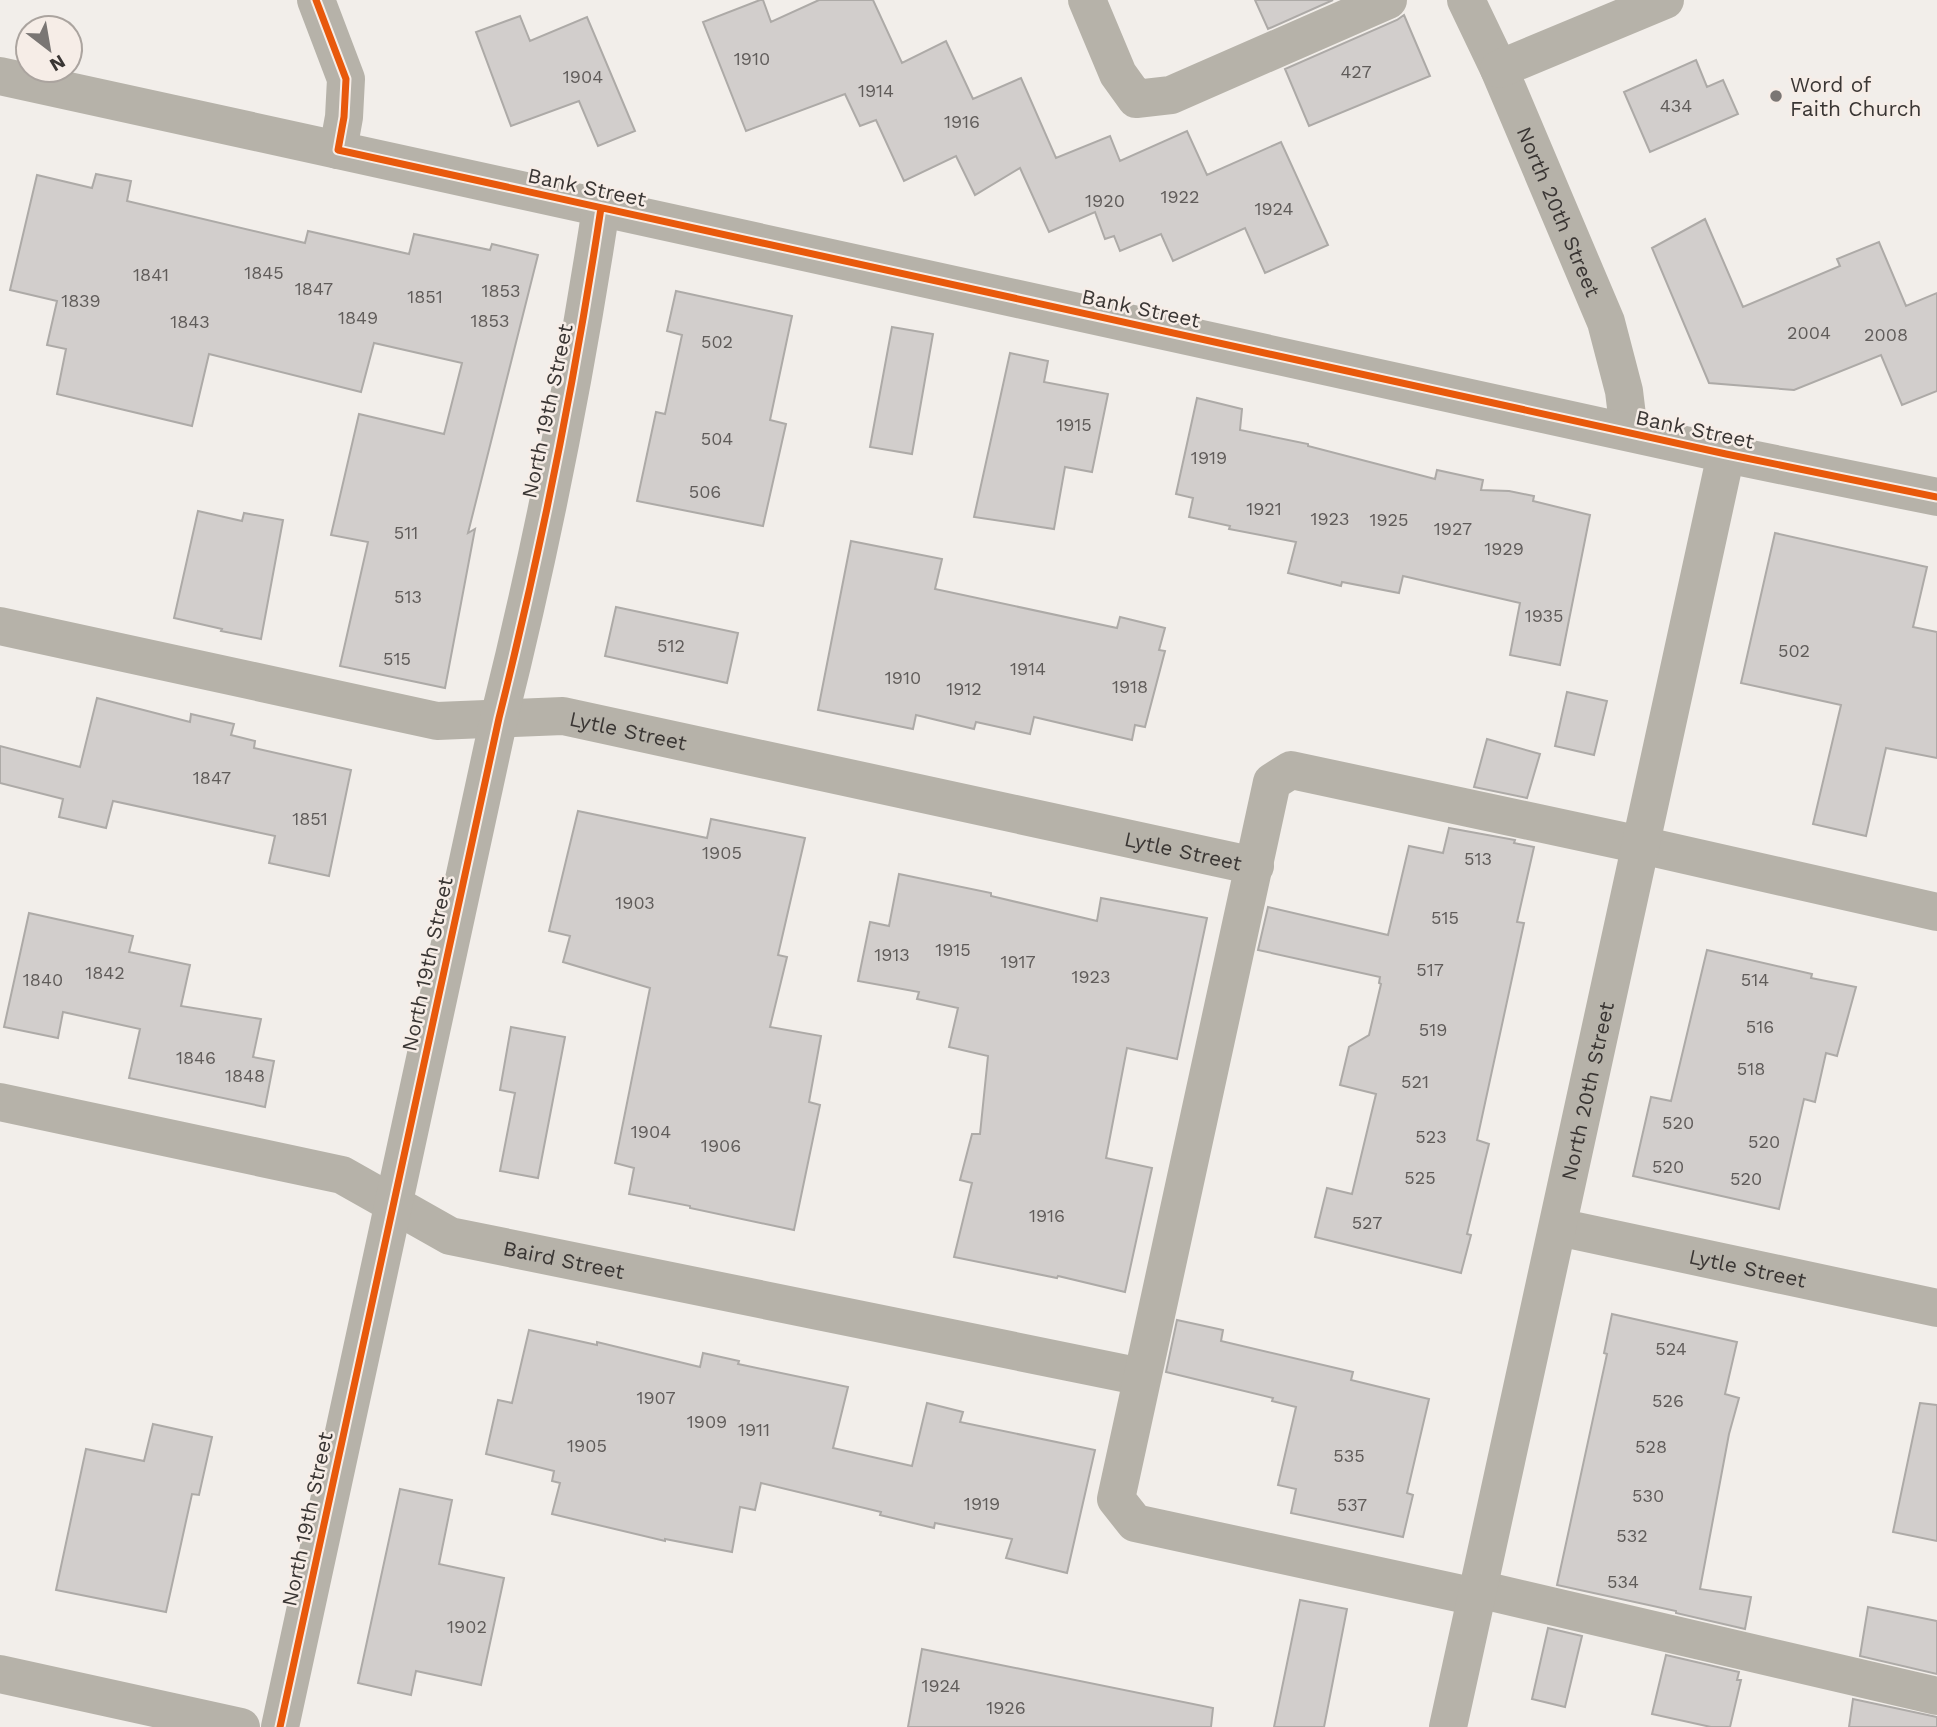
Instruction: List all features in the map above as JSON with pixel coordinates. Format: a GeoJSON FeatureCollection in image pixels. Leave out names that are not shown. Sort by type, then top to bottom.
{"type":"FeatureCollection","features":[{"type":"Feature","properties":{"kind":"street"},"geometry":{"type":"LineString","coordinates":[[316,0],[346,79],[344,117],[338,150]]}},
{"type":"Feature","properties":{"kind":"street"},"geometry":{"type":"LineString","coordinates":[[1087,0],[1118,74],[1136,99],[1171,95],[1388,0]]}},
{"type":"Feature","properties":{"kind":"street","name":"North 20th Street"},"geometry":{"type":"LineString","coordinates":[[1466,0],[1499,69],[1606,322],[1624,391],[1629,432]]}},
{"type":"Feature","properties":{"kind":"street"},"geometry":{"type":"LineString","coordinates":[[1499,69],[1665,0]]}},
{"type":"Feature","properties":{"kind":"street","name":"Bank Street"},"geometry":{"type":"LineString","coordinates":[[0,76],[1726,454],[1937,497]]}},
{"type":"Feature","properties":{"kind":"street","name":"North 19th Street"},"geometry":{"type":"LineString","coordinates":[[280,1727],[514,657],[582,335],[601,208]]}},
{"type":"Feature","properties":{"kind":"street","name":"North 20th Street"},"geometry":{"type":"LineString","coordinates":[[1448,1727],[1726,454]]}},
{"type":"Feature","properties":{"kind":"street","name":"Lytle Street"},"geometry":{"type":"LineString","coordinates":[[0,626],[437,721],[563,716],[704,749],[1255,866]]}},
{"type":"Feature","properties":{"kind":"street"},"geometry":{"type":"LineString","coordinates":[[1937,912],[1291,770],[1272,782],[1116,1499],[1135,1524],[1477,1593],[1937,1696]]}},
{"type":"Feature","properties":{"kind":"street","name":"Baird Street"},"geometry":{"type":"LineString","coordinates":[[0,1102],[342,1175],[450,1236],[1142,1377]]}},
{"type":"Feature","properties":{"kind":"street","name":"Lytle Street"},"geometry":{"type":"LineString","coordinates":[[1558,1227],[1937,1308]]}},
{"type":"Feature","properties":{"kind":"street"},"geometry":{"type":"LineString","coordinates":[[0,1674],[241,1727]]}},
{"type":"Feature","properties":{"kind":"building"},"geometry":{"type":"Polygon","coordinates":[[[763,0],[771,22],[819,0],[873,0],[902,63],[946,41],[973,99],[1021,78],[1056,158],[1110,136],[1120,161],[1187,131],[1207,175],[1281,142],[1328,245],[1265,273],[1245,228],[1173,261],[1161,234],[1120,251],[1114,236],[1105,239],[1095,212],[1049,232],[1020,168],[975,195],[956,156],[904,181],[876,120],[860,126],[845,94],[746,131],[703,22],[763,0]]]}},
{"type":"Feature","properties":{"kind":"building"},"geometry":{"type":"Polygon","coordinates":[[[1255,0],[1333,0],[1268,29],[1255,0]]]}},
{"type":"Feature","properties":{"kind":"building"},"geometry":{"type":"Polygon","coordinates":[[[1404,15],[1430,76],[1309,126],[1285,69],[1404,15]]]}},
{"type":"Feature","properties":{"kind":"building"},"geometry":{"type":"Polygon","coordinates":[[[520,16],[530,41],[587,17],[635,131],[598,146],[579,101],[511,126],[476,32],[520,16]]]}},
{"type":"Feature","properties":{"kind":"building"},"geometry":{"type":"Polygon","coordinates":[[[1696,60],[1707,87],[1723,80],[1738,114],[1650,152],[1624,92],[1696,60]]]}},
{"type":"Feature","properties":{"kind":"building"},"geometry":{"type":"Polygon","coordinates":[[[96,174],[131,181],[127,201],[305,243],[308,231],[409,254],[414,234],[490,250],[492,244],[538,255],[468,533],[475,529],[445,688],[340,666],[368,542],[331,535],[359,414],[444,434],[462,363],[374,343],[361,392],[209,354],[192,426],[57,394],[66,349],[47,345],[57,301],[10,290],[37,175],[92,188],[96,174]]]}},
{"type":"Feature","properties":{"kind":"building"},"geometry":{"type":"Polygon","coordinates":[[[1705,219],[1743,307],[1840,266],[1837,259],[1879,242],[1906,306],[1937,293],[1937,391],[1902,405],[1881,355],[1794,390],[1709,383],[1652,248],[1705,219]]]}},
{"type":"Feature","properties":{"kind":"building"},"geometry":{"type":"Polygon","coordinates":[[[676,291],[792,316],[770,420],[786,424],[763,526],[637,501],[656,412],[665,414],[682,335],[667,331],[676,291]]]}},
{"type":"Feature","properties":{"kind":"building"},"geometry":{"type":"Polygon","coordinates":[[[892,327],[933,334],[912,454],[870,447],[892,327]]]}},
{"type":"Feature","properties":{"kind":"building"},"geometry":{"type":"Polygon","coordinates":[[[1010,353],[1048,361],[1044,382],[1108,394],[1092,472],[1065,467],[1054,529],[974,517],[1010,353]]]}},
{"type":"Feature","properties":{"kind":"building"},"geometry":{"type":"Polygon","coordinates":[[[1197,398],[1242,409],[1240,430],[1308,444],[1435,479],[1437,470],[1483,480],[1481,490],[1509,491],[1534,496],[1533,501],[1590,515],[1560,665],[1510,655],[1520,603],[1403,576],[1399,593],[1342,582],[1341,586],[1288,573],[1296,542],[1229,529],[1230,526],[1189,517],[1193,498],[1176,494],[1197,398]]]}},
{"type":"Feature","properties":{"kind":"building"},"geometry":{"type":"Polygon","coordinates":[[[198,511],[242,521],[244,513],[283,520],[261,639],[174,618],[198,511]]]}},
{"type":"Feature","properties":{"kind":"building"},"geometry":{"type":"Polygon","coordinates":[[[1775,533],[1927,567],[1913,627],[1937,632],[1937,758],[1886,748],[1866,836],[1813,824],[1841,705],[1741,683],[1775,533]]]}},
{"type":"Feature","properties":{"kind":"building"},"geometry":{"type":"Polygon","coordinates":[[[851,541],[942,559],[935,589],[1117,628],[1120,617],[1165,628],[1159,650],[1165,651],[1145,727],[1135,725],[1132,740],[1034,717],[1030,734],[976,722],[974,729],[916,715],[913,729],[818,710],[851,541]]]}},
{"type":"Feature","properties":{"kind":"building"},"geometry":{"type":"Polygon","coordinates":[[[616,607],[738,633],[727,683],[605,656],[616,607]]]}},
{"type":"Feature","properties":{"kind":"building"},"geometry":{"type":"Polygon","coordinates":[[[1567,692],[1607,701],[1594,755],[1555,746],[1567,692]]]}},
{"type":"Feature","properties":{"kind":"building"},"geometry":{"type":"Polygon","coordinates":[[[97,698],[190,722],[191,714],[234,724],[231,735],[255,741],[254,748],[351,770],[329,876],[269,863],[275,836],[113,801],[106,828],[59,817],[63,799],[0,783],[0,746],[80,767],[97,698]]]}},
{"type":"Feature","properties":{"kind":"building"},"geometry":{"type":"Polygon","coordinates":[[[1487,739],[1540,754],[1527,798],[1474,787],[1487,739]]]}},
{"type":"Feature","properties":{"kind":"building"},"geometry":{"type":"Polygon","coordinates":[[[578,811],[707,838],[711,819],[805,838],[778,955],[787,957],[770,1027],[821,1036],[809,1102],[820,1105],[794,1230],[629,1194],[634,1168],[615,1163],[650,988],[563,962],[570,936],[549,931],[578,811]]]}},
{"type":"Feature","properties":{"kind":"building"},"geometry":{"type":"Polygon","coordinates":[[[1449,828],[1515,840],[1514,843],[1534,847],[1517,922],[1524,923],[1477,1140],[1489,1144],[1467,1234],[1471,1235],[1461,1273],[1315,1237],[1327,1188],[1352,1194],[1376,1094],[1340,1085],[1349,1047],[1369,1035],[1381,984],[1380,977],[1258,950],[1268,907],[1388,935],[1409,846],[1443,853],[1449,828]]]}},
{"type":"Feature","properties":{"kind":"building"},"geometry":{"type":"Polygon","coordinates":[[[899,874],[991,893],[991,896],[1097,921],[1101,898],[1207,918],[1177,1059],[1127,1048],[1106,1158],[1152,1168],[1125,1292],[1058,1276],[1057,1278],[954,1257],[972,1183],[960,1180],[972,1134],[980,1134],[988,1056],[949,1047],[958,1008],[917,999],[919,992],[858,981],[870,922],[889,926],[899,874]]]}},
{"type":"Feature","properties":{"kind":"building"},"geometry":{"type":"Polygon","coordinates":[[[29,913],[133,936],[129,952],[190,965],[181,1006],[261,1019],[253,1057],[274,1061],[265,1107],[129,1078],[140,1029],[63,1012],[58,1038],[4,1027],[29,913]]]}},
{"type":"Feature","properties":{"kind":"building"},"geometry":{"type":"Polygon","coordinates":[[[1707,950],[1812,974],[1811,978],[1856,987],[1837,1056],[1826,1053],[1815,1102],[1804,1099],[1779,1209],[1633,1176],[1651,1097],[1671,1101],[1707,950]]]}},
{"type":"Feature","properties":{"kind":"building"},"geometry":{"type":"Polygon","coordinates":[[[511,1027],[565,1037],[538,1178],[500,1171],[515,1093],[500,1090],[511,1027]]]}},
{"type":"Feature","properties":{"kind":"building"},"geometry":{"type":"Polygon","coordinates":[[[1612,1314],[1737,1342],[1725,1394],[1739,1398],[1729,1434],[1700,1589],[1751,1597],[1745,1629],[1557,1585],[1607,1354],[1604,1353],[1612,1314]]]}},
{"type":"Feature","properties":{"kind":"building"},"geometry":{"type":"Polygon","coordinates":[[[1177,1320],[1223,1330],[1221,1341],[1353,1372],[1351,1380],[1429,1399],[1407,1493],[1413,1495],[1403,1537],[1291,1513],[1296,1489],[1278,1485],[1296,1407],[1272,1401],[1273,1398],[1166,1372],[1177,1320]]]}},
{"type":"Feature","properties":{"kind":"building"},"geometry":{"type":"Polygon","coordinates":[[[529,1330],[597,1345],[597,1342],[700,1367],[703,1353],[739,1361],[738,1364],[848,1387],[833,1448],[912,1466],[927,1403],[963,1412],[960,1422],[1095,1450],[1067,1573],[1006,1558],[1012,1539],[935,1523],[934,1528],[880,1515],[881,1512],[761,1483],[755,1510],[740,1507],[732,1552],[665,1541],[552,1514],[560,1483],[552,1481],[554,1471],[486,1454],[498,1400],[512,1403],[529,1330]]]}},
{"type":"Feature","properties":{"kind":"building"},"geometry":{"type":"Polygon","coordinates":[[[1920,1403],[1937,1405],[1937,1541],[1893,1532],[1920,1403]]]}},
{"type":"Feature","properties":{"kind":"building"},"geometry":{"type":"Polygon","coordinates":[[[153,1424],[212,1437],[199,1495],[192,1494],[166,1612],[56,1590],[86,1449],[144,1461],[153,1424]]]}},
{"type":"Feature","properties":{"kind":"building"},"geometry":{"type":"Polygon","coordinates":[[[400,1489],[452,1500],[439,1564],[504,1578],[481,1685],[416,1671],[411,1695],[358,1683],[400,1489]]]}},
{"type":"Feature","properties":{"kind":"building"},"geometry":{"type":"Polygon","coordinates":[[[1300,1600],[1347,1609],[1324,1727],[1274,1727],[1300,1600]]]}},
{"type":"Feature","properties":{"kind":"building"},"geometry":{"type":"Polygon","coordinates":[[[1868,1607],[1937,1621],[1937,1674],[1860,1656],[1868,1607]]]}},
{"type":"Feature","properties":{"kind":"building"},"geometry":{"type":"Polygon","coordinates":[[[1548,1628],[1582,1636],[1565,1707],[1532,1699],[1548,1628]]]}},
{"type":"Feature","properties":{"kind":"building"},"geometry":{"type":"Polygon","coordinates":[[[922,1649],[1213,1708],[1211,1727],[908,1727],[922,1649]]]}},
{"type":"Feature","properties":{"kind":"building"},"geometry":{"type":"Polygon","coordinates":[[[1666,1655],[1739,1672],[1737,1680],[1741,1680],[1730,1727],[1711,1727],[1652,1714],[1666,1655]]]}},
{"type":"Feature","properties":{"kind":"building"},"geometry":{"type":"Polygon","coordinates":[[[1853,1699],[1937,1717],[1937,1727],[1849,1727],[1853,1699]]]}},
{"type":"Feature","properties":{"kind":"cycle path"},"geometry":{"type":"LineString","coordinates":[[316,0],[346,79],[344,117],[338,150],[1726,454],[1937,497]]}},
{"type":"Feature","properties":{"kind":"cycle path"},"geometry":{"type":"LineString","coordinates":[[280,1727],[499,718],[543,528],[580,336],[601,208]]}},
{"type":"Feature","properties":{"kind":"place","name":"Word of Faith Church"},"geometry":{"type":"Point","coordinates":[1776,96]}}]}
